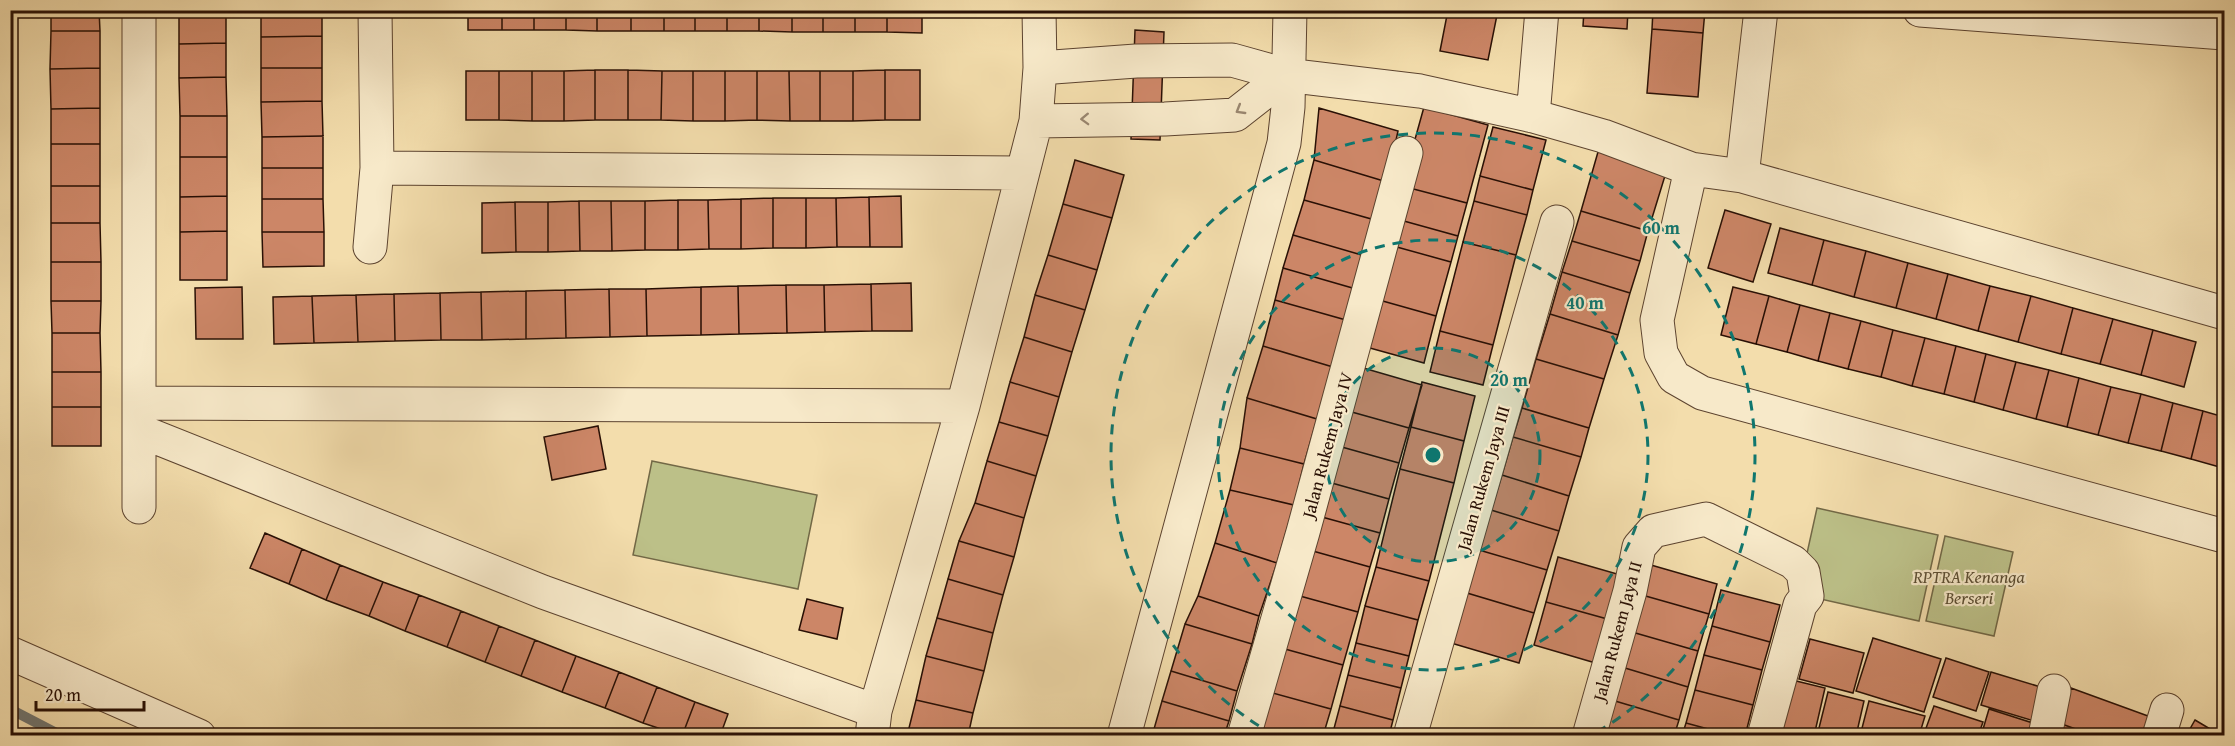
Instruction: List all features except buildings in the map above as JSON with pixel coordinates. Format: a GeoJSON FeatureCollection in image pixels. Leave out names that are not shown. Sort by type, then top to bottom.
{"type":"FeatureCollection","features":[{"type":"Feature","properties":{"kind":"street"},"geometry":{"type":"LineString","coordinates":[[139,10],[139,507]]}},
{"type":"Feature","properties":{"kind":"street"},"geometry":{"type":"LineString","coordinates":[[370,247],[377,168],[375,10]]}},
{"type":"Feature","properties":{"kind":"street"},"geometry":{"type":"LineString","coordinates":[[140,417],[543,592],[873,723],[963,406],[1036,121],[1040,68],[1039,10]]}},
{"type":"Feature","properties":{"kind":"street"},"geometry":{"type":"LineString","coordinates":[[1124,735],[1284,143],[1288,108],[1286,75],[1290,10]]}},
{"type":"Feature","properties":{"kind":"street"},"geometry":{"type":"LineString","coordinates":[[1533,116],[1542,10]]}},
{"type":"Feature","properties":{"kind":"street"},"geometry":{"type":"LineString","coordinates":[[1742,176],[1761,10]]}},
{"type":"Feature","properties":{"kind":"street"},"geometry":{"type":"LineString","coordinates":[[1920,10],[2206,25]]}},
{"type":"Feature","properties":{"kind":"street"},"geometry":{"type":"LineString","coordinates":[[1040,68],[1136,61],[1232,60],[1286,75],[1420,91],[1533,116],[1603,136],[1691,169],[1742,176],[2224,313]]}},
{"type":"Feature","properties":{"kind":"street"},"geometry":{"type":"LineString","coordinates":[[1036,121],[1166,119],[1235,115],[1286,75]]}},
{"type":"Feature","properties":{"kind":"street","name":"Jalan Rukem Jaya IV"},"geometry":{"type":"LineString","coordinates":[[1244,735],[1303,532],[1406,153]]}},
{"type":"Feature","properties":{"kind":"street"},"geometry":{"type":"LineString","coordinates":[[377,168],[1022,173]]}},
{"type":"Feature","properties":{"kind":"street"},"geometry":{"type":"LineString","coordinates":[[1691,169],[1657,320],[1661,353],[1674,377],[1702,393],[2224,536]]}},
{"type":"Feature","properties":{"kind":"street","name":"Jalan Rukem Jaya III"},"geometry":{"type":"LineString","coordinates":[[1410,735],[1557,222]]}},
{"type":"Feature","properties":{"kind":"street"},"geometry":{"type":"LineString","coordinates":[[140,417],[963,406]]}},
{"type":"Feature","properties":{"kind":"street","name":"Jalan Rukem Jaya II"},"geometry":{"type":"LineString","coordinates":[[1588,735],[1630,591],[1639,548],[1653,531],[1707,519],[1793,562],[1803,572],[1807,596],[1800,605],[1764,735]]}},
{"type":"Feature","properties":{"kind":"street"},"geometry":{"type":"LineString","coordinates":[[10,653],[199,735]]}},
{"type":"Feature","properties":{"kind":"street"},"geometry":{"type":"LineString","coordinates":[[2045,735],[2054,691]]}},
{"type":"Feature","properties":{"kind":"green space"},"geometry":{"type":"Polygon","coordinates":[[[652,461],[817,495],[798,589],[633,555],[652,461]]]}},
{"type":"Feature","properties":{"kind":"green space"},"geometry":{"type":"Polygon","coordinates":[[[1817,508],[1938,535],[1919,621],[1798,594],[1817,508]]]}},
{"type":"Feature","properties":{"kind":"green space","name":"RPTRA Kenanga Berseri"},"geometry":{"type":"Polygon","coordinates":[[[1945,536],[2013,552],[1994,636],[1926,621],[1945,536]]]}},
{"type":"Feature","properties":{"kind":"waterway"},"geometry":{"type":"LineString","coordinates":[[10,709],[62,736]]}}]}
